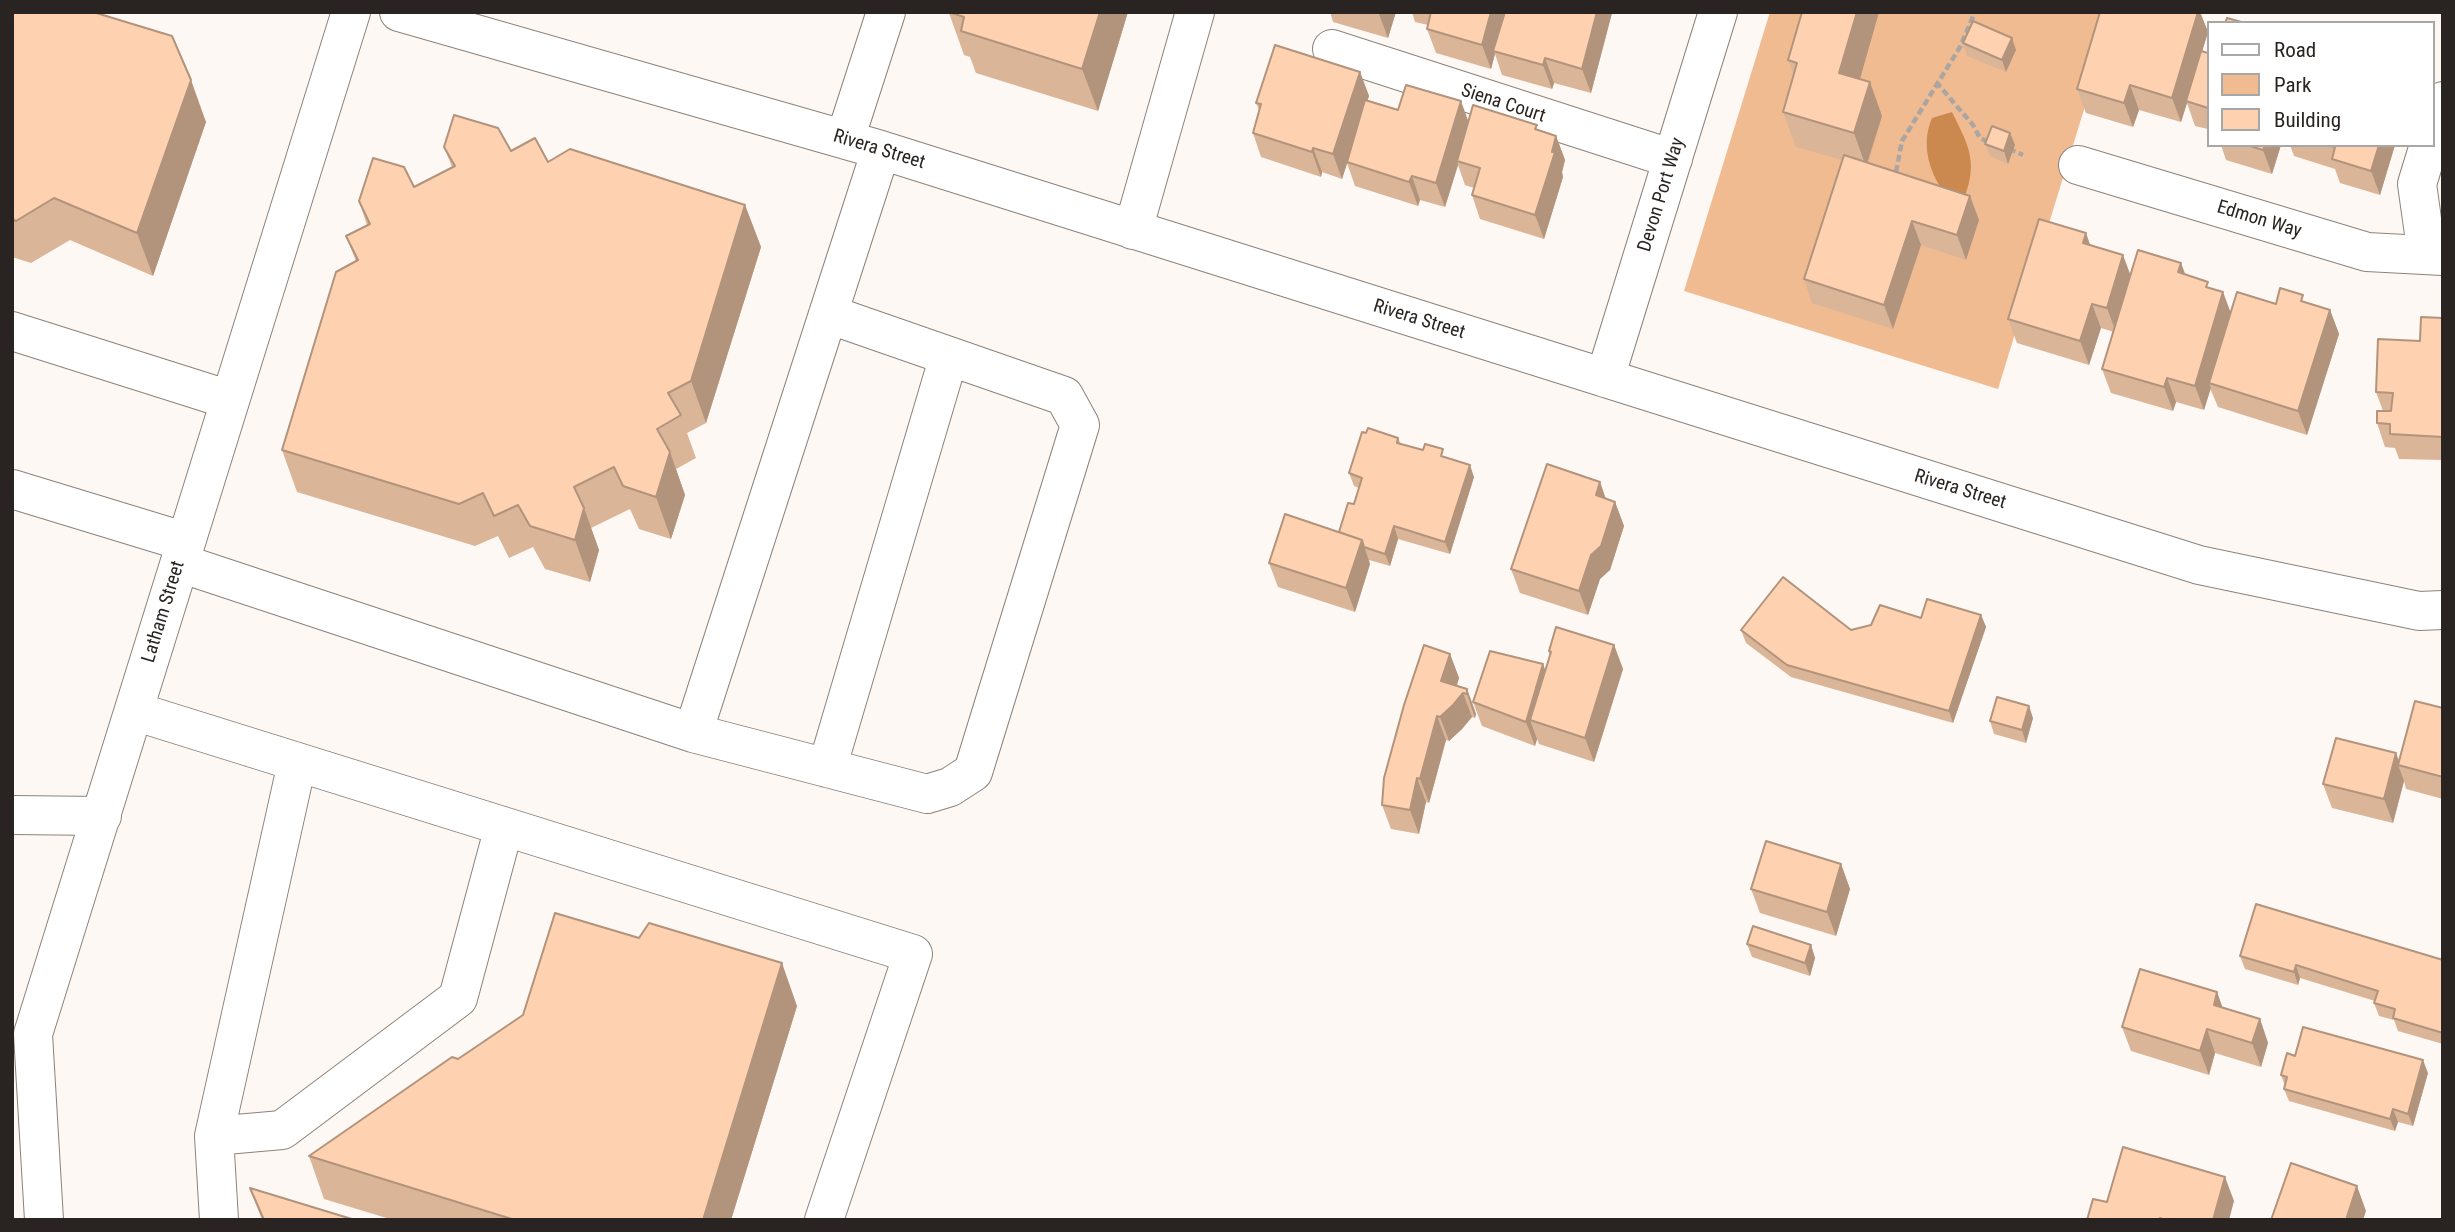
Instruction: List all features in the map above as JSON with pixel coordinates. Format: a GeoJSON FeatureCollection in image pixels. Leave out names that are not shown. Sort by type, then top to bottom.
{"type":"FeatureCollection","features":[{"type":"Feature","properties":{"kind":"street","name":"Latham Street"},"geometry":{"type":"LineString","coordinates":[[44,1220],[33,1034],[351,12]]}},
{"type":"Feature","properties":{"kind":"street","name":"Rivera Street"},"geometry":{"type":"LineString","coordinates":[[399,12],[881,150],[2199,565],[2419,611],[2443,610]]}},
{"type":"Feature","properties":{"kind":"street"},"geometry":{"type":"LineString","coordinates":[[845,139],[886,12]]}},
{"type":"Feature","properties":{"kind":"street"},"geometry":{"type":"LineString","coordinates":[[1133,230],[1195,12]]}},
{"type":"Feature","properties":{"kind":"street","name":"Devon Port Way"},"geometry":{"type":"LineString","coordinates":[[1605,379],[1718,12]]}},
{"type":"Feature","properties":{"kind":"street","name":"Siena Court"},"geometry":{"type":"LineString","coordinates":[[1332,49],[1673,159]]}},
{"type":"Feature","properties":{"kind":"street"},"geometry":{"type":"LineString","coordinates":[[2434,129],[2443,101]]}},
{"type":"Feature","properties":{"kind":"street"},"geometry":{"type":"LineString","coordinates":[[2428,147],[2417,184],[2435,256]]}},
{"type":"Feature","properties":{"kind":"street"},"geometry":{"type":"LineString","coordinates":[[693,733],[881,150]]}},
{"type":"Feature","properties":{"kind":"street","name":"Edmon Way"},"geometry":{"type":"LineString","coordinates":[[2078,165],[2367,252],[2435,256]]}},
{"type":"Feature","properties":{"kind":"street"},"geometry":{"type":"LineString","coordinates":[[12,489],[183,553],[693,733],[927,794],[950,787],[973,772],[1080,425],[1064,396],[828,314]]}},
{"type":"Feature","properties":{"kind":"street"},"geometry":{"type":"LineString","coordinates":[[12,331],[230,400]]}},
{"type":"Feature","properties":{"kind":"street"},"geometry":{"type":"LineString","coordinates":[[827,768],[949,356]]}},
{"type":"Feature","properties":{"kind":"street"},"geometry":{"type":"LineString","coordinates":[[134,711],[913,954],[824,1220]]}},
{"type":"Feature","properties":{"kind":"street"},"geometry":{"type":"LineString","coordinates":[[219,1220],[214,1136],[297,763]]}},
{"type":"Feature","properties":{"kind":"street"},"geometry":{"type":"LineString","coordinates":[[12,815],[102,816]]}},
{"type":"Feature","properties":{"kind":"street"},"geometry":{"type":"LineString","coordinates":[[214,1136],[282,1130],[458,998],[504,827]]}},
{"type":"Feature","properties":{"kind":"path"},"geometry":{"type":"LineString","coordinates":[[1896,172],[1902,141],[1960,47],[1975,12]]}},
{"type":"Feature","properties":{"kind":"path"},"geometry":{"type":"LineString","coordinates":[[1936,82],[1973,125],[1980,138],[2023,155]]}},
{"type":"Feature","properties":{"kind":"green space"},"geometry":{"type":"Polygon","coordinates":[[[1770,12],[2114,12],[1998,389],[1684,291],[1770,12]]]}},
{"type":"Feature","properties":{"kind":"shaded area"},"geometry":{"type":"Polygon","coordinates":[[[1952,112],[1967,144],[1971,172],[1965,196],[1947,197],[1932,169],[1927,139],[1932,118],[1952,112]]]}},
{"type":"Feature","properties":{"kind":"building"},"geometry":{"type":"Polygon","coordinates":[[[12,12],[93,12],[172,36],[191,80],[137,233],[54,198],[16,221],[12,219],[12,12]]]}},
{"type":"Feature","properties":{"kind":"building"},"geometry":{"type":"Polygon","coordinates":[[[949,12],[1100,12],[1082,69],[961,31],[964,17],[949,12]]]}},
{"type":"Feature","properties":{"kind":"building"},"geometry":{"type":"Polygon","coordinates":[[[1431,12],[1491,12],[1482,45],[1427,29],[1431,12]]]}},
{"type":"Feature","properties":{"kind":"building"},"geometry":{"type":"Polygon","coordinates":[[[1505,12],[1597,12],[1582,69],[1545,58],[1543,65],[1493,51],[1505,12]]]}},
{"type":"Feature","properties":{"kind":"building"},"geometry":{"type":"Polygon","coordinates":[[[1802,12],[1857,12],[1839,73],[1870,82],[1854,133],[1783,112],[1797,63],[1788,60],[1802,12]]]}},
{"type":"Feature","properties":{"kind":"building"},"geometry":{"type":"Polygon","coordinates":[[[2100,12],[2198,12],[2172,98],[2130,85],[2124,103],[2077,89],[2100,12]]]}},
{"type":"Feature","properties":{"kind":"building"},"geometry":{"type":"Polygon","coordinates":[[[1973,21],[2012,38],[2002,60],[1963,43],[1973,21]]]}},
{"type":"Feature","properties":{"kind":"building"},"geometry":{"type":"Polygon","coordinates":[[[1275,45],[1360,72],[1333,154],[1313,148],[1312,152],[1253,133],[1261,104],[1256,103],[1275,45]]]}},
{"type":"Feature","properties":{"kind":"building"},"geometry":{"type":"Polygon","coordinates":[[[2201,51],[2206,52],[2206,107],[2186,101],[2201,51]]]}},
{"type":"Feature","properties":{"kind":"building"},"geometry":{"type":"Polygon","coordinates":[[[1406,85],[1461,101],[1436,183],[1412,176],[1409,182],[1347,162],[1365,100],[1398,110],[1406,85]]]}},
{"type":"Feature","properties":{"kind":"building"},"geometry":{"type":"Polygon","coordinates":[[[1473,105],[1537,125],[1535,129],[1556,136],[1552,152],[1555,152],[1535,215],[1472,195],[1480,168],[1457,161],[1473,105]]]}},
{"type":"Feature","properties":{"kind":"building"},"geometry":{"type":"Polygon","coordinates":[[[454,115],[498,128],[511,151],[535,138],[548,162],[570,149],[745,205],[691,381],[668,393],[681,415],[657,429],[670,452],[656,497],[623,486],[614,467],[574,487],[584,508],[575,540],[530,526],[518,505],[494,516],[483,493],[459,504],[282,450],[336,272],[358,260],[346,236],[370,224],[359,201],[373,158],[404,167],[414,187],[455,166],[444,147],[454,115]]]}},
{"type":"Feature","properties":{"kind":"building"},"geometry":{"type":"Polygon","coordinates":[[[1992,126],[2010,133],[2004,151],[1985,144],[1992,126]]]}},
{"type":"Feature","properties":{"kind":"building"},"geometry":{"type":"Polygon","coordinates":[[[2335,147],[2378,147],[2371,171],[2332,159],[2335,147]]]}},
{"type":"Feature","properties":{"kind":"building"},"geometry":{"type":"Polygon","coordinates":[[[1844,155],[1970,196],[1957,235],[1912,221],[1884,305],[1804,279],[1844,155]]]}},
{"type":"Feature","properties":{"kind":"building"},"geometry":{"type":"Polygon","coordinates":[[[2039,219],[2086,233],[2083,243],[2123,255],[2107,308],[2092,304],[2080,341],[2008,319],[2039,219]]]}},
{"type":"Feature","properties":{"kind":"building"},"geometry":{"type":"Polygon","coordinates":[[[2138,250],[2181,263],[2178,272],[2208,282],[2206,287],[2223,292],[2195,386],[2167,378],[2164,387],[2102,369],[2138,250]]]}},
{"type":"Feature","properties":{"kind":"building"},"geometry":{"type":"Polygon","coordinates":[[[2280,288],[2303,295],[2301,301],[2330,310],[2298,411],[2209,383],[2237,292],[2276,304],[2280,288]]]}},
{"type":"Feature","properties":{"kind":"building"},"geometry":{"type":"Polygon","coordinates":[[[2421,317],[2443,318],[2443,437],[2390,434],[2390,424],[2377,423],[2377,411],[2391,411],[2393,393],[2376,392],[2378,339],[2420,341],[2421,317]]]}},
{"type":"Feature","properties":{"kind":"building"},"geometry":{"type":"Polygon","coordinates":[[[1368,428],[1398,438],[1397,443],[1423,450],[1425,444],[1443,449],[1441,456],[1470,465],[1445,542],[1394,526],[1385,554],[1364,547],[1362,540],[1339,532],[1348,503],[1354,504],[1362,478],[1349,473],[1362,432],[1366,433],[1368,428]]]}},
{"type":"Feature","properties":{"kind":"building"},"geometry":{"type":"Polygon","coordinates":[[[1547,464],[1600,482],[1596,495],[1615,502],[1601,546],[1591,555],[1579,591],[1511,569],[1547,464]]]}},
{"type":"Feature","properties":{"kind":"building"},"geometry":{"type":"Polygon","coordinates":[[[1285,514],[1362,540],[1346,588],[1269,563],[1285,514]]]}},
{"type":"Feature","properties":{"kind":"building"},"geometry":{"type":"Polygon","coordinates":[[[1783,577],[1851,630],[1871,625],[1880,605],[1921,618],[1927,599],[1981,615],[1949,711],[1787,665],[1741,630],[1783,577]]]}},
{"type":"Feature","properties":{"kind":"building"},"geometry":{"type":"Polygon","coordinates":[[[1556,627],[1614,645],[1585,738],[1530,720],[1556,627]]]}},
{"type":"Feature","properties":{"kind":"building"},"geometry":{"type":"Polygon","coordinates":[[[1424,645],[1450,654],[1441,681],[1467,689],[1467,694],[1463,693],[1440,717],[1437,716],[1420,779],[1417,778],[1410,810],[1382,805],[1384,778],[1424,645]]]}},
{"type":"Feature","properties":{"kind":"building"},"geometry":{"type":"Polygon","coordinates":[[[1490,651],[1543,664],[1526,722],[1473,702],[1490,651]]]}},
{"type":"Feature","properties":{"kind":"building"},"geometry":{"type":"Polygon","coordinates":[[[1997,697],[2029,706],[2022,730],[1990,721],[1997,697]]]}},
{"type":"Feature","properties":{"kind":"building"},"geometry":{"type":"Polygon","coordinates":[[[2415,701],[2443,708],[2443,777],[2398,765],[2415,701]]]}},
{"type":"Feature","properties":{"kind":"building"},"geometry":{"type":"Polygon","coordinates":[[[2336,738],[2396,753],[2384,799],[2323,784],[2336,738]]]}},
{"type":"Feature","properties":{"kind":"building"},"geometry":{"type":"Polygon","coordinates":[[[1766,841],[1841,864],[1827,912],[1751,889],[1766,841]]]}},
{"type":"Feature","properties":{"kind":"building"},"geometry":{"type":"Polygon","coordinates":[[[2256,904],[2443,960],[2443,1033],[2393,1018],[2395,1009],[2374,1003],[2378,991],[2296,965],[2294,972],[2240,956],[2256,904]]]}},
{"type":"Feature","properties":{"kind":"building"},"geometry":{"type":"Polygon","coordinates":[[[555,913],[639,938],[649,923],[782,963],[703,1220],[515,1220],[309,1156],[452,1057],[458,1059],[523,1015],[555,913]]]}},
{"type":"Feature","properties":{"kind":"building"},"geometry":{"type":"Polygon","coordinates":[[[1753,926],[1811,945],[1805,963],[1747,944],[1753,926]]]}},
{"type":"Feature","properties":{"kind":"building"},"geometry":{"type":"Polygon","coordinates":[[[2140,969],[2217,992],[2214,1005],[2260,1019],[2252,1043],[2207,1029],[2200,1051],[2122,1027],[2140,969]]]}},
{"type":"Feature","properties":{"kind":"building"},"geometry":{"type":"Polygon","coordinates":[[[2303,1027],[2423,1060],[2408,1114],[2393,1109],[2390,1119],[2284,1089],[2287,1077],[2281,1075],[2287,1053],[2295,1056],[2303,1027]]]}},
{"type":"Feature","properties":{"kind":"building"},"geometry":{"type":"Polygon","coordinates":[[[2123,1147],[2225,1177],[2213,1220],[2087,1220],[2093,1199],[2107,1202],[2123,1147]]]}},
{"type":"Feature","properties":{"kind":"building"},"geometry":{"type":"Polygon","coordinates":[[[2291,1163],[2357,1186],[2346,1220],[2271,1220],[2291,1163]]]}},
{"type":"Feature","properties":{"kind":"building"},"geometry":{"type":"Polygon","coordinates":[[[250,1188],[355,1220],[264,1220],[250,1188]]]}}]}
